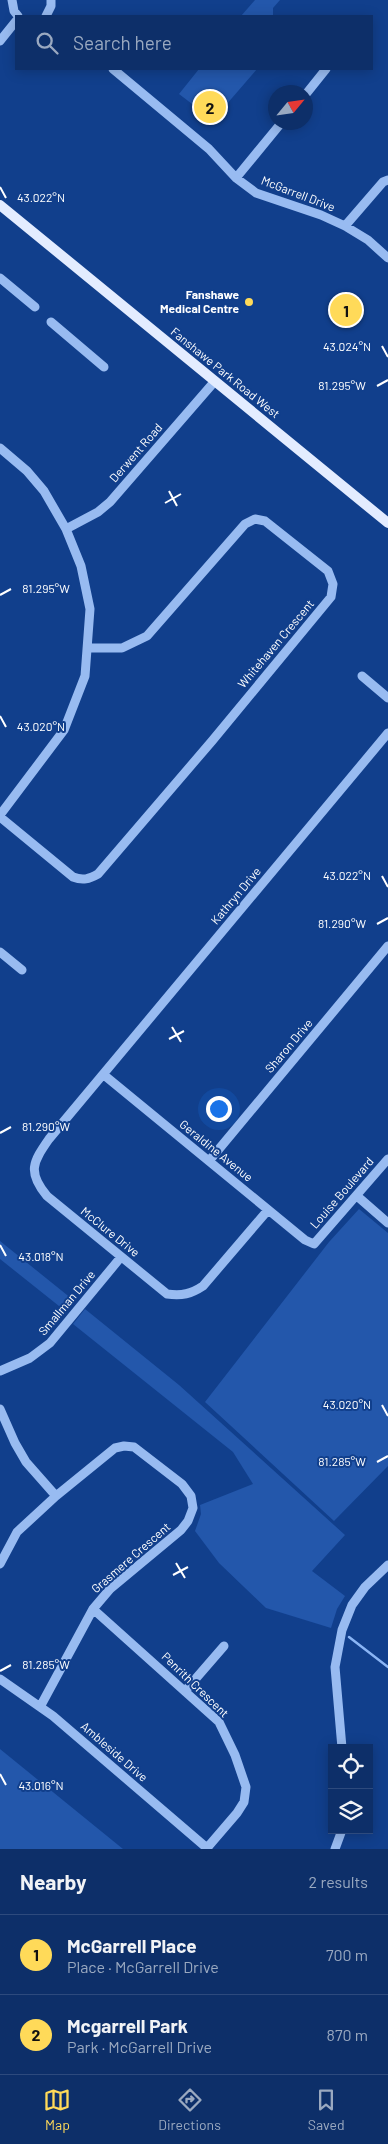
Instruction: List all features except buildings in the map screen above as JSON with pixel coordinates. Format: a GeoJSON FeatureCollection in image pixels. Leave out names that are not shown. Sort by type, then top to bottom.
{"type":"FeatureCollection","features":[{"type":"Feature","properties":{"kind":"main road","name":"Fanshawe Park Road West"},"geometry":{"type":"LineString","coordinates":[[0,205],[388,523]]}},
{"type":"Feature","properties":{"kind":"street"},"geometry":{"type":"LineString","coordinates":[[12,0],[14,11],[17,15]]}},
{"type":"Feature","properties":{"kind":"street"},"geometry":{"type":"LineString","coordinates":[[48,15],[51,0]]}},
{"type":"Feature","properties":{"kind":"street"},"geometry":{"type":"LineString","coordinates":[[0,41],[15,22]]}},
{"type":"Feature","properties":{"kind":"street","name":"McGarrell Drive"},"geometry":{"type":"LineString","coordinates":[[114,70],[209,149],[236,178],[256,193],[321,215],[345,226],[368,240],[388,258]]}},
{"type":"Feature","properties":{"kind":"street"},"geometry":{"type":"LineString","coordinates":[[313,85],[325,70]]}},
{"type":"Feature","properties":{"kind":"street"},"geometry":{"type":"LineString","coordinates":[[236,178],[275,130]]}},
{"type":"Feature","properties":{"kind":"street"},"geometry":{"type":"LineString","coordinates":[[345,226],[383,182],[388,180]]}},
{"type":"Feature","properties":{"kind":"street"},"geometry":{"type":"LineString","coordinates":[[0,278],[35,306]]}},
{"type":"Feature","properties":{"kind":"street"},"geometry":{"type":"LineString","coordinates":[[51,322],[104,367]]}},
{"type":"Feature","properties":{"kind":"street","name":"Derwent Road"},"geometry":{"type":"LineString","coordinates":[[66,529],[92,516],[110,502],[215,381]]}},
{"type":"Feature","properties":{"kind":"street"},"geometry":{"type":"LineString","coordinates":[[0,448],[27,471],[44,491],[66,529],[81,566],[90,609],[86,676],[64,730],[0,816]]}},
{"type":"Feature","properties":{"kind":"street","name":"Whitehaven Crescent"},"geometry":{"type":"LineString","coordinates":[[0,816],[73,877],[81,880],[98,874],[212,741],[331,597],[333,584],[328,571],[280,532],[265,522],[255,519],[245,524],[147,636],[122,648],[88,648]]}},
{"type":"Feature","properties":{"kind":"street"},"geometry":{"type":"LineString","coordinates":[[362,676],[388,698]]}},
{"type":"Feature","properties":{"kind":"street","name":"Kathryn Drive"},"geometry":{"type":"LineString","coordinates":[[104,1075],[388,733]]}},
{"type":"Feature","properties":{"kind":"street","name":"Sharon Drive"},"geometry":{"type":"LineString","coordinates":[[209,1161],[388,946]]}},
{"type":"Feature","properties":{"kind":"street"},"geometry":{"type":"LineString","coordinates":[[0,952],[22,970]]}},
{"type":"Feature","properties":{"kind":"street","name":"Geraldine Avenue"},"geometry":{"type":"LineString","coordinates":[[104,1075],[305,1240],[314,1244]]}},
{"type":"Feature","properties":{"kind":"street","name":"McClure Drive"},"geometry":{"type":"LineString","coordinates":[[104,1075],[49,1139],[34,1163],[33,1174],[37,1184],[46,1196],[167,1294],[179,1295],[192,1293],[203,1286],[268,1210]]}},
{"type":"Feature","properties":{"kind":"street","name":"Louise Boulevard"},"geometry":{"type":"LineString","coordinates":[[314,1244],[388,1159]]}},
{"type":"Feature","properties":{"kind":"street"},"geometry":{"type":"LineString","coordinates":[[357,1196],[388,1223]]}},
{"type":"Feature","properties":{"kind":"street","name":"Smallman Drive"},"geometry":{"type":"LineString","coordinates":[[0,1371],[30,1358],[45,1348],[121,1257]]}},
{"type":"Feature","properties":{"kind":"street"},"geometry":{"type":"LineString","coordinates":[[0,1409],[15,1443],[26,1462],[56,1496]]}},
{"type":"Feature","properties":{"kind":"street","name":"Grasmere Crescent"},"geometry":{"type":"LineString","coordinates":[[0,1564],[17,1532],[56,1496],[115,1448],[124,1446],[134,1447],[182,1484],[191,1496],[193,1508],[188,1521],[181,1530],[110,1589],[93,1609],[40,1707]]}},
{"type":"Feature","properties":{"kind":"street"},"geometry":{"type":"LineString","coordinates":[[342,1744],[335,1667],[342,1630],[352,1605],[365,1587],[388,1565]]}},
{"type":"Feature","properties":{"kind":"street","name":"Penrith Crescent"},"geometry":{"type":"LineString","coordinates":[[93,1609],[219,1722],[235,1755],[246,1788],[244,1802],[208,1849]]}},
{"type":"Feature","properties":{"kind":"street"},"geometry":{"type":"LineString","coordinates":[[185,1691],[224,1646]]}},
{"type":"Feature","properties":{"kind":"street","name":"Ambleside Drive"},"geometry":{"type":"LineString","coordinates":[[0,1680],[40,1707],[208,1849]]}},
{"type":"Feature","properties":{"kind":"street"},"geometry":{"type":"LineString","coordinates":[[335,1849],[341,1834]]}},
{"type":"Feature","properties":{"kind":"shaded area"},"geometry":{"type":"Polygon","coordinates":[[[255,0],[280,0],[273,8],[273,15],[242,15],[255,0]]]}},
{"type":"Feature","properties":{"kind":"shaded area"},"geometry":{"type":"Polygon","coordinates":[[[198,70],[256,70],[213,120],[179,94],[198,70]]]}},
{"type":"Feature","properties":{"kind":"shaded area"},"geometry":{"type":"Polygon","coordinates":[[[359,1209],[388,1233],[388,1466],[334,1521],[205,1402],[329,1242],[359,1209]]]}},
{"type":"Feature","properties":{"kind":"shaded area"},"geometry":{"type":"Polygon","coordinates":[[[0,1241],[72,1299],[64,1310],[0,1259],[0,1241]]]}},
{"type":"Feature","properties":{"kind":"shaded area"},"geometry":{"type":"Polygon","coordinates":[[[85,1309],[179,1385],[345,1535],[312,1571],[345,1596],[337,1609],[331,1628],[266,1608],[219,1563],[195,1531],[201,1514],[200,1505],[253,1484],[233,1452],[73,1324],[85,1309]]]}},
{"type":"Feature","properties":{"kind":"shaded area"},"geometry":{"type":"Polygon","coordinates":[[[0,1749],[123,1849],[0,1849],[0,1749]]]}},
{"type":"Feature","properties":{"kind":"waterway"},"geometry":{"type":"LineString","coordinates":[[349,1637],[388,1667]]}},
{"type":"Feature","properties":{"kind":"place","name":"Mcgarrell Park"},"geometry":{"type":"Point","coordinates":[210,107]}},
{"type":"Feature","properties":{"kind":"place","name":"Fanshawe Medical Centre"},"geometry":{"type":"Point","coordinates":[249,302]}},
{"type":"Feature","properties":{"kind":"place","name":"McGarrell Place"},"geometry":{"type":"Point","coordinates":[346,310]}}]}
